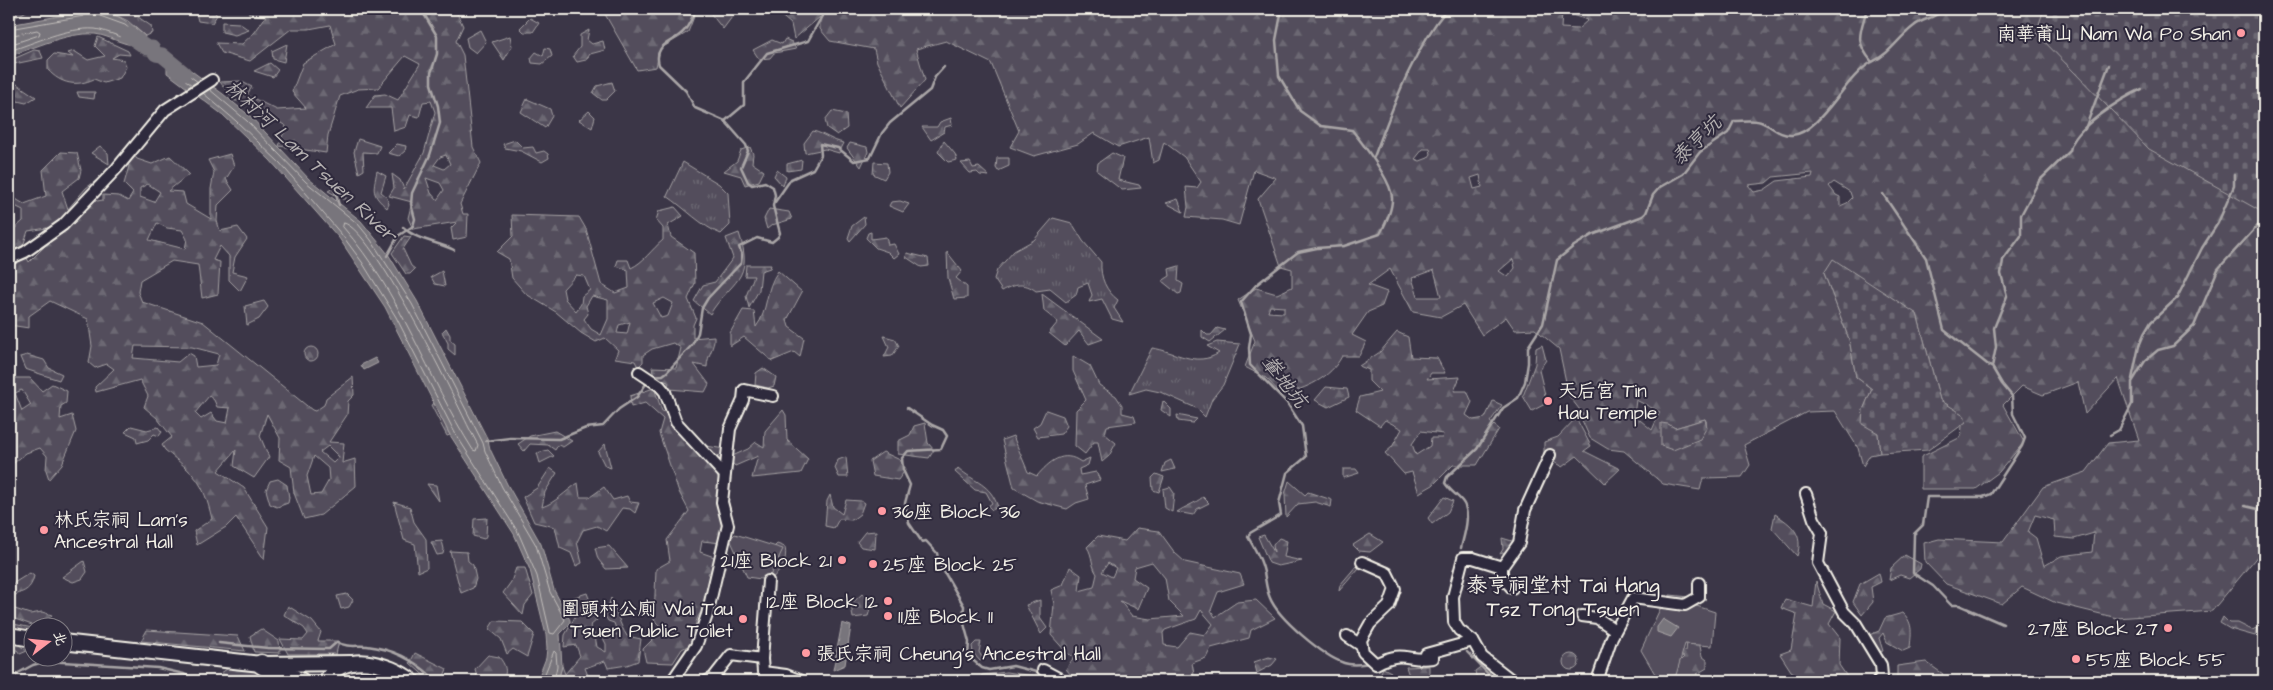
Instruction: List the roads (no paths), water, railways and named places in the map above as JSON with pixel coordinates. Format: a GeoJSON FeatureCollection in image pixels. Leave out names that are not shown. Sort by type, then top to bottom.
{"type":"FeatureCollection","features":[{"type":"Feature","properties":{"kind":"highway"},"geometry":{"type":"LineString","coordinates":[[261,664],[288,681]]}},
{"type":"Feature","properties":{"kind":"main road"},"geometry":{"type":"LineString","coordinates":[[9,635],[22,637]]}},
{"type":"Feature","properties":{"kind":"main road"},"geometry":{"type":"LineString","coordinates":[[72,643],[261,664],[352,663],[383,666],[412,681]]}},
{"type":"Feature","properties":{"kind":"main road"},"geometry":{"type":"LineString","coordinates":[[326,681],[336,669],[352,663]]}},
{"type":"Feature","properties":{"kind":"main road"},"geometry":{"type":"LineString","coordinates":[[261,664],[281,669],[302,681]]}},
{"type":"Feature","properties":{"kind":"street"},"geometry":{"type":"LineString","coordinates":[[9,259],[25,252],[63,225],[142,141],[165,110],[212,80]]}},
{"type":"Feature","properties":{"kind":"street"},"geometry":{"type":"LineString","coordinates":[[646,376],[665,392],[676,422],[724,473]]}},
{"type":"Feature","properties":{"kind":"street"},"geometry":{"type":"LineString","coordinates":[[675,681],[696,646],[708,615],[728,525],[722,502],[730,429],[744,400],[744,390],[773,396]]}},
{"type":"Feature","properties":{"kind":"street"},"geometry":{"type":"LineString","coordinates":[[1512,588],[1502,577],[1502,567],[1519,543],[1525,510],[1550,455]]}},
{"type":"Feature","properties":{"kind":"street"},"geometry":{"type":"LineString","coordinates":[[1806,494],[1814,519],[1822,533],[1818,563],[1844,612],[1856,624],[1882,666],[1882,676],[1878,681]]}},
{"type":"Feature","properties":{"kind":"street"},"geometry":{"type":"LineString","coordinates":[[1502,567],[1473,558],[1463,558],[1452,597],[1454,622],[1459,630],[1473,641],[1482,657],[1512,681]]}},
{"type":"Feature","properties":{"kind":"street"},"geometry":{"type":"LineString","coordinates":[[1362,562],[1387,573],[1395,589],[1389,606],[1370,624],[1361,640],[1363,652],[1374,661],[1397,655],[1433,658],[1433,653]]}},
{"type":"Feature","properties":{"kind":"street"},"geometry":{"type":"LineString","coordinates":[[768,581],[762,659],[763,672],[786,675],[801,681]]}},
{"type":"Feature","properties":{"kind":"street"},"geometry":{"type":"LineString","coordinates":[[1597,681],[1615,630],[1632,598],[1685,605],[1699,597],[1698,583]]}},
{"type":"Feature","properties":{"kind":"street"},"geometry":{"type":"LineString","coordinates":[[1582,616],[1597,618],[1615,630]]}},
{"type":"Feature","properties":{"kind":"street"},"geometry":{"type":"LineString","coordinates":[[1348,636],[1362,646]]}},
{"type":"Feature","properties":{"kind":"street"},"geometry":{"type":"LineString","coordinates":[[1414,654],[1433,653],[1473,641]]}},
{"type":"Feature","properties":{"kind":"street"},"geometry":{"type":"LineString","coordinates":[[707,681],[713,678],[731,655],[762,659]]}},
{"type":"Feature","properties":{"kind":"street"},"geometry":{"type":"LineString","coordinates":[[1043,670],[1060,681]]}},
{"type":"Feature","properties":{"kind":"water"},"geometry":{"type":"Polygon","coordinates":[[[92,10],[115,15],[126,22],[145,36],[143,45],[131,45],[101,35],[84,34],[51,41],[9,56],[9,25],[92,10]]]}},
{"type":"Feature","properties":{"kind":"water"},"geometry":{"type":"Polygon","coordinates":[[[174,58],[251,117],[309,179],[361,221],[388,254],[417,301],[488,440],[490,449],[507,484],[541,544],[554,590],[570,620],[570,624],[560,634],[562,666],[558,681],[537,681],[546,658],[546,635],[530,570],[514,534],[450,435],[385,307],[339,238],[270,160],[223,115],[167,73],[167,62],[174,58]]]}},
{"type":"Feature","properties":{"kind":"water"},"geometry":{"type":"Polygon","coordinates":[[[375,358],[378,363],[364,370],[361,365],[375,358]]]}},
{"type":"Feature","properties":{"kind":"water"},"geometry":{"type":"Polygon","coordinates":[[[1663,619],[1678,628],[1671,637],[1657,632],[1657,627],[1663,619]]]}},
{"type":"Feature","properties":{"kind":"water"},"geometry":{"type":"Polygon","coordinates":[[[842,623],[851,626],[845,665],[833,670],[842,623]]]}},
{"type":"Feature","properties":{"kind":"waterway"},"geometry":{"type":"LineString","coordinates":[[387,256],[398,236],[413,226],[415,219],[411,204],[412,193],[430,155],[440,123],[438,106],[431,84],[431,73],[437,54],[437,36],[421,9]]}},
{"type":"Feature","properties":{"kind":"waterway"},"geometry":{"type":"LineString","coordinates":[[650,376],[663,375],[692,345],[698,333],[702,308],[708,298],[741,263],[742,255],[739,247],[757,238],[772,242],[780,233],[773,206],[775,195],[773,187],[765,182],[752,185],[748,182],[741,167],[748,151],[746,145],[725,121],[695,108],[686,91],[659,65],[658,58],[661,48],[684,31],[696,9]]}},
{"type":"Feature","properties":{"kind":"waterway"},"geometry":{"type":"LineString","coordinates":[[725,121],[744,105],[744,82],[767,53],[808,41],[826,9]]}},
{"type":"Feature","properties":{"kind":"waterway","name":"輋地坑"},"geometry":{"type":"LineString","coordinates":[[1282,9],[1276,40],[1279,76],[1300,111],[1321,126],[1352,130],[1382,172],[1387,181],[1392,202],[1389,216],[1380,234],[1344,246],[1317,248],[1298,252],[1256,285],[1241,302],[1251,334],[1249,348],[1250,365],[1287,403],[1302,426],[1306,457],[1287,473],[1279,503],[1281,515],[1250,533],[1248,537],[1261,561],[1270,598],[1291,626],[1313,645],[1335,659],[1350,664],[1371,663]]}},
{"type":"Feature","properties":{"kind":"waterway"},"geometry":{"type":"LineString","coordinates":[[1374,157],[1396,99],[1414,61],[1424,42],[1447,9]]}},
{"type":"Feature","properties":{"kind":"waterway"},"geometry":{"type":"LineString","coordinates":[[1461,548],[1467,518],[1465,506],[1445,483],[1447,477],[1477,449],[1503,408],[1518,398],[1525,382],[1528,347],[1543,324],[1557,260],[1574,246],[1592,235],[1643,216],[1653,195],[1660,187],[1683,174],[1700,152],[1728,133],[1734,121],[1758,121],[1787,135],[1803,132],[1813,125],[1852,79],[1872,62],[1866,55],[1860,37],[1867,9]]}},
{"type":"Feature","properties":{"kind":"waterway","name":"泰亨坑"},"geometry":{"type":"LineString","coordinates":[[1872,62],[1884,55],[1918,23],[1937,15],[1944,9]]}},
{"type":"Feature","properties":{"kind":"waterway","name":"林村河 Lam Tsuen River"},"geometry":{"type":"LineString","coordinates":[[128,35],[147,48],[152,48],[156,54],[162,55],[184,73]]}},
{"type":"Feature","properties":{"kind":"waterway"},"geometry":{"type":"LineString","coordinates":[[2085,129],[2109,65]]}},
{"type":"Feature","properties":{"kind":"waterway"},"geometry":{"type":"LineString","coordinates":[[775,202],[791,179],[813,169],[821,155],[820,144],[838,148],[854,161],[870,158],[882,133],[890,123],[930,90],[935,77],[944,67]]}},
{"type":"Feature","properties":{"kind":"waterway"},"geometry":{"type":"LineString","coordinates":[[2003,624],[1959,605],[1951,605],[1933,586],[1913,573],[1914,534],[1923,525],[1927,497],[1983,497],[1991,494],[2022,446],[2025,438],[2013,414],[2012,396],[1992,367],[1996,347],[1994,328],[2007,296],[2001,274],[2003,260],[2021,236],[2021,215],[2039,181],[2070,151],[2073,142],[2088,124],[2123,99],[2142,89]]}},
{"type":"Feature","properties":{"kind":"waterway"},"geometry":{"type":"LineString","coordinates":[[2132,379],[2139,346],[2144,334],[2151,322],[2177,298],[2202,248],[2218,223],[2234,186],[2234,175]]}},
{"type":"Feature","properties":{"kind":"waterway"},"geometry":{"type":"LineString","coordinates":[[334,188],[339,205]]}},
{"type":"Feature","properties":{"kind":"waterway"},"geometry":{"type":"LineString","coordinates":[[1883,194],[1926,258],[1944,330],[1991,367]]}},
{"type":"Feature","properties":{"kind":"waterway"},"geometry":{"type":"LineString","coordinates":[[2110,435],[2119,430],[2132,404],[2132,382],[2145,361],[2158,350],[2173,346],[2194,326],[2218,269],[2264,219]]}},
{"type":"Feature","properties":{"kind":"waterway"},"geometry":{"type":"LineString","coordinates":[[403,227],[414,235],[454,250]]}},
{"type":"Feature","properties":{"kind":"waterway"},"geometry":{"type":"LineString","coordinates":[[486,441],[510,438],[559,439],[586,428],[603,426],[619,409],[637,397],[648,381]]}},
{"type":"Feature","properties":{"kind":"waterway"},"geometry":{"type":"LineString","coordinates":[[907,408],[943,430],[947,436],[941,449],[908,451],[902,458],[903,470],[910,485],[905,503],[909,523],[922,542],[926,541],[937,553],[939,563],[964,606],[963,620],[969,642],[968,656],[982,668],[989,670],[1013,666],[1040,673]]}},
{"type":"Feature","properties":{"kind":"waterway"},"geometry":{"type":"LineString","coordinates":[[2245,506],[2264,512]]}},
{"type":"Feature","properties":{"kind":"waterway"},"geometry":{"type":"LineString","coordinates":[[219,643],[268,648],[329,649],[337,642],[348,646],[376,647],[402,656],[431,676]]}},
{"type":"Feature","properties":{"kind":"waterway","name":"輋地坑"},"geometry":{"type":"LineString","coordinates":[[1386,654],[1392,652],[1411,652]]}},
{"type":"Feature","properties":{"kind":"waterway"},"geometry":{"type":"LineString","coordinates":[[1467,652],[1495,681]]}},
{"type":"Feature","properties":{"kind":"waterway"},"geometry":{"type":"LineString","coordinates":[[9,678],[33,665],[47,661],[158,668],[184,674],[196,681]]}},
{"type":"Feature","properties":{"kind":"place","name":"南華莆山 Nam Wa Po Shan"},"geometry":{"type":"Point","coordinates":[2241,33]}},
{"type":"Feature","properties":{"kind":"place","name":"天后宮 Tin Hau Temple"},"geometry":{"type":"Point","coordinates":[1548,401]}},
{"type":"Feature","properties":{"kind":"place","name":"36座 Block 36"},"geometry":{"type":"Point","coordinates":[882,511]}},
{"type":"Feature","properties":{"kind":"place","name":"林氏宗祠 Lam's Ancestral Hall"},"geometry":{"type":"Point","coordinates":[44,530]}},
{"type":"Feature","properties":{"kind":"place","name":"21座 Block 21"},"geometry":{"type":"Point","coordinates":[842,560]}},
{"type":"Feature","properties":{"kind":"place","name":"25座 Block 25"},"geometry":{"type":"Point","coordinates":[873,564]}},
{"type":"Feature","properties":{"kind":"place","name":"12座 Block 12"},"geometry":{"type":"Point","coordinates":[888,601]}},
{"type":"Feature","properties":{"kind":"place","name":"11座 Block 11"},"geometry":{"type":"Point","coordinates":[888,616]}},
{"type":"Feature","properties":{"kind":"place","name":"圍頭村公廁 Wai Tau Tsuen Public Toilet"},"geometry":{"type":"Point","coordinates":[743,619]}},
{"type":"Feature","properties":{"kind":"place","name":"27座 Block 27"},"geometry":{"type":"Point","coordinates":[2168,628]}},
{"type":"Feature","properties":{"kind":"place","name":"張氏宗祠 Cheung's Ancestral Hall"},"geometry":{"type":"Point","coordinates":[806,653]}},
{"type":"Feature","properties":{"kind":"place","name":"55座 Block 55"},"geometry":{"type":"Point","coordinates":[2076,659]}},
{"type":"Feature","properties":{"kind":"district","name":"泰亨祠堂村 Tai Hang Tsz Tong Tsuen"},"geometry":{"type":"Point","coordinates":[1563,597]}}]}
